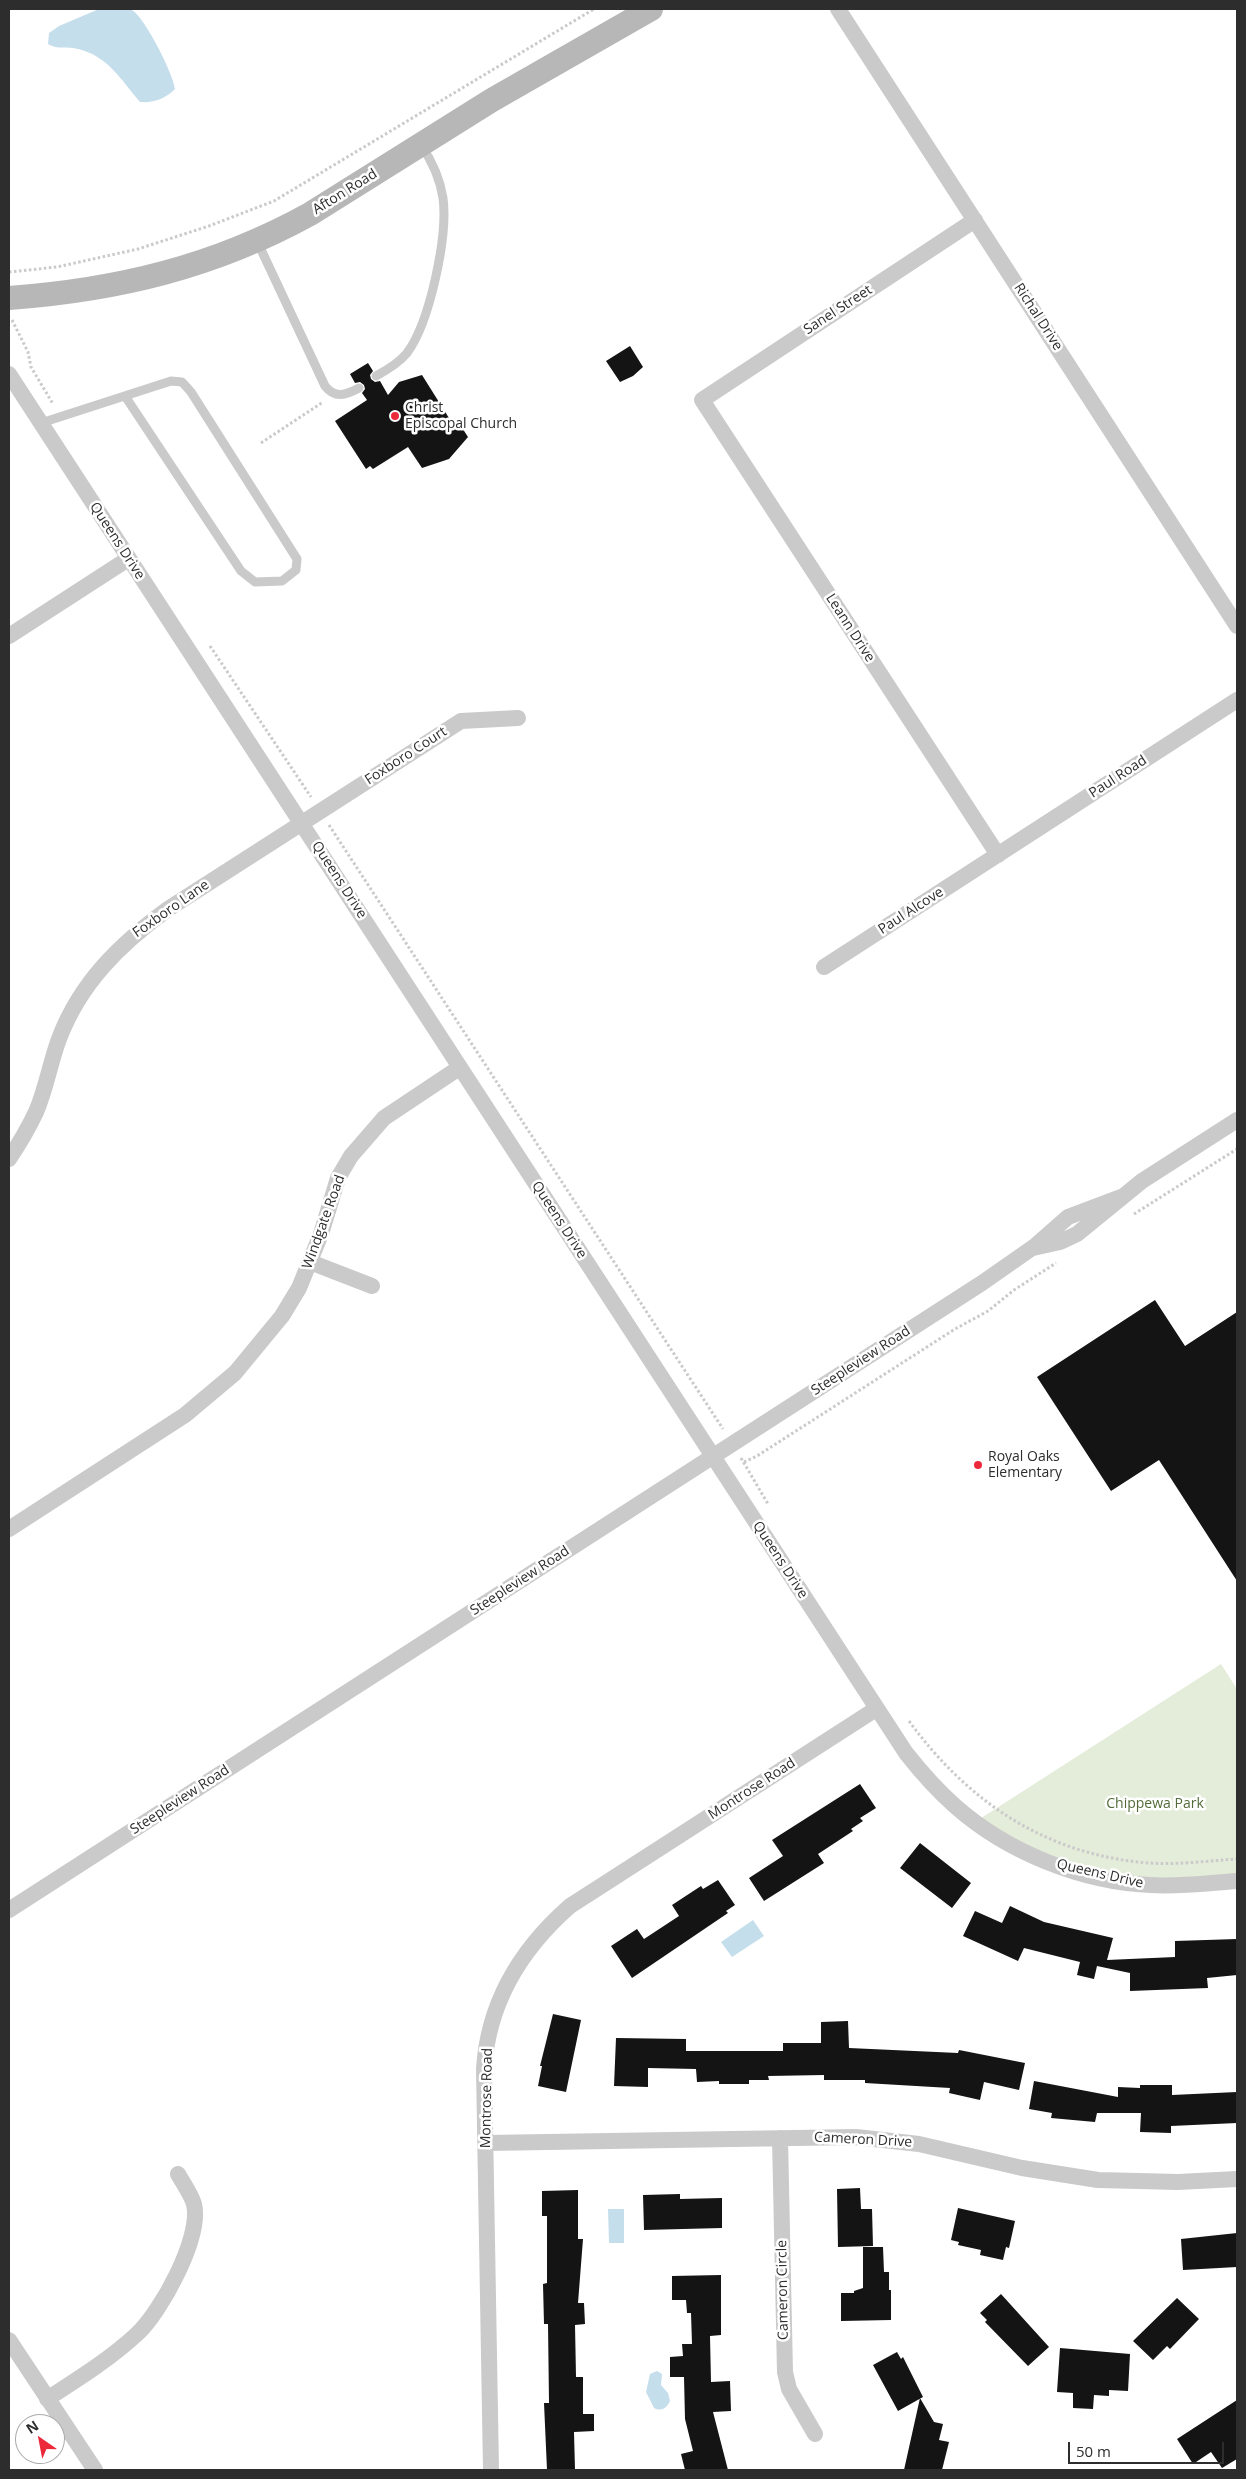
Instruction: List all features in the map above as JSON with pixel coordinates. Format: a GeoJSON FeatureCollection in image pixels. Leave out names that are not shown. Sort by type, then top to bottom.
{"type":"FeatureCollection","features":[{"type":"Feature","properties":{"kind":"street","name":"Afton Road"},"geometry":{"type":"LineString","coordinates":[[9,298],[83,292],[128,283],[193,265],[257,240],[310,214],[549,66],[651,9]]}},
{"type":"Feature","properties":{"kind":"street","name":"Richal Drive"},"geometry":{"type":"LineString","coordinates":[[838,9],[1237,626]]}},
{"type":"Feature","properties":{"kind":"street","name":"Sanel Street"},"geometry":{"type":"LineString","coordinates":[[702,400],[975,220]]}},
{"type":"Feature","properties":{"kind":"street","name":"Queens Drive"},"geometry":{"type":"LineString","coordinates":[[9,374],[906,1753],[946,1798],[975,1822],[1024,1850],[1063,1867],[1133,1883],[1172,1885],[1237,1881]]}},
{"type":"Feature","properties":{"kind":"street","name":"Leann Drive"},"geometry":{"type":"LineString","coordinates":[[702,400],[998,855]]}},
{"type":"Feature","properties":{"kind":"street"},"geometry":{"type":"LineString","coordinates":[[9,636],[128,558]]}},
{"type":"Feature","properties":{"kind":"street","name":"Paul Road"},"geometry":{"type":"LineString","coordinates":[[998,855],[1237,700]]}},
{"type":"Feature","properties":{"kind":"street","name":"Foxboro Court"},"geometry":{"type":"LineString","coordinates":[[302,823],[461,721],[518,718]]}},
{"type":"Feature","properties":{"kind":"street","name":"Foxboro Lane"},"geometry":{"type":"LineString","coordinates":[[9,1159],[36,1111],[59,1039],[71,1013],[86,986],[104,963],[132,935],[168,909],[302,823]]}},
{"type":"Feature","properties":{"kind":"street","name":"Paul Alcove"},"geometry":{"type":"LineString","coordinates":[[824,967],[998,855]]}},
{"type":"Feature","properties":{"kind":"street","name":"Windgate Road"},"geometry":{"type":"LineString","coordinates":[[9,1529],[184,1415],[211,1395],[236,1372],[271,1330],[298,1288],[310,1262],[338,1178],[351,1156],[384,1118],[459,1068]]}},
{"type":"Feature","properties":{"kind":"street","name":"Steepleview Road"},"geometry":{"type":"LineString","coordinates":[[9,1910],[1030,1249],[1074,1213],[1121,1197],[1237,1120]]}},
{"type":"Feature","properties":{"kind":"street"},"geometry":{"type":"LineString","coordinates":[[310,1262],[372,1286]]}},
{"type":"Feature","properties":{"kind":"street","name":"Montrose Road"},"geometry":{"type":"LineString","coordinates":[[491,2470],[484,2069],[491,2025],[512,1973],[546,1929],[570,1906],[876,1709]]}},
{"type":"Feature","properties":{"kind":"street","name":"Cameron Drive"},"geometry":{"type":"LineString","coordinates":[[486,2143],[856,2137],[919,2144],[1022,2168],[1098,2180],[1178,2182],[1237,2179]]}},
{"type":"Feature","properties":{"kind":"street","name":"Cameron Circle"},"geometry":{"type":"LineString","coordinates":[[780,2138],[785,2372],[789,2389],[815,2434]]}},
{"type":"Feature","properties":{"kind":"street"},"geometry":{"type":"LineString","coordinates":[[47,2399],[91,2370],[138,2333],[165,2295],[183,2262],[193,2235],[194,2205],[178,2174]]}},
{"type":"Feature","properties":{"kind":"street"},"geometry":{"type":"LineString","coordinates":[[9,2340],[95,2470]]}},
{"type":"Feature","properties":{"kind":"lane"},"geometry":{"type":"LineString","coordinates":[[376,376],[402,359],[413,344],[424,318],[434,283],[442,232],[443,204],[437,175],[421,144]]}},
{"type":"Feature","properties":{"kind":"lane"},"geometry":{"type":"LineString","coordinates":[[257,240],[325,386],[334,394],[344,395],[359,388]]}},
{"type":"Feature","properties":{"kind":"lane"},"geometry":{"type":"LineString","coordinates":[[41,423],[171,381],[182,382],[191,392],[297,558],[296,570],[282,581],[255,582],[241,571],[125,396]]}},
{"type":"Feature","properties":{"kind":"path"},"geometry":{"type":"LineString","coordinates":[[9,272],[57,267],[154,244],[209,226],[274,201],[594,9]]}},
{"type":"Feature","properties":{"kind":"path"},"geometry":{"type":"LineString","coordinates":[[9,314],[28,352],[31,367],[61,416]]}},
{"type":"Feature","properties":{"kind":"path"},"geometry":{"type":"LineString","coordinates":[[261,443],[334,394]]}},
{"type":"Feature","properties":{"kind":"path"},"geometry":{"type":"LineString","coordinates":[[206,640],[320,811],[718,1422]]}},
{"type":"Feature","properties":{"kind":"path"},"geometry":{"type":"LineString","coordinates":[[1211,1165],[1237,1149]]}},
{"type":"Feature","properties":{"kind":"path"},"geometry":{"type":"LineString","coordinates":[[773,1510],[744,1462],[757,1456],[955,1329]]}},
{"type":"Feature","properties":{"kind":"path"},"geometry":{"type":"LineString","coordinates":[[908,1720],[935,1754],[967,1787],[1022,1827],[1092,1852],[1138,1862],[1237,1860]]}},
{"type":"Feature","properties":{"kind":"green space","name":"Chippewa Park"},"geometry":{"type":"Polygon","coordinates":[[[1221,1664],[1237,1689],[1237,1881],[1091,1875],[975,1822],[1221,1664]]]}},
{"type":"Feature","properties":{"kind":"water"},"geometry":{"type":"Polygon","coordinates":[[[123,8],[130,9],[136,13],[150,32],[164,59],[175,89],[159,100],[140,102],[120,77],[98,57],[78,49],[55,47],[48,44],[49,33],[59,26],[99,9],[123,8]]]}},
{"type":"Feature","properties":{"kind":"water"},"geometry":{"type":"Polygon","coordinates":[[[753,1920],[764,1936],[732,1957],[721,1942],[753,1920]]]}},
{"type":"Feature","properties":{"kind":"water"},"geometry":{"type":"Polygon","coordinates":[[[608,2209],[624,2209],[624,2243],[609,2243],[608,2209]]]}},
{"type":"Feature","properties":{"kind":"water"},"geometry":{"type":"Polygon","coordinates":[[[657,2371],[662,2374],[661,2385],[668,2393],[670,2401],[667,2406],[661,2409],[654,2408],[646,2392],[650,2374],[657,2371]]]}},
{"type":"Feature","properties":{"kind":"building"},"geometry":{"type":"Polygon","coordinates":[[[630,346],[643,367],[633,376],[620,382],[606,361],[630,346]]]}},
{"type":"Feature","properties":{"kind":"building","name":"Christ Episcopal Church"},"geometry":{"type":"Polygon","coordinates":[[[368,363],[373,371],[370,375],[371,379],[375,382],[380,381],[388,395],[399,382],[422,375],[454,426],[459,423],[468,437],[449,459],[422,468],[408,447],[373,469],[370,466],[366,469],[335,421],[367,400],[362,393],[365,389],[364,385],[360,382],[355,383],[350,374],[368,363]]]}},
{"type":"Feature","properties":{"kind":"building","name":"Royal Oaks Elementary"},"geometry":{"type":"Polygon","coordinates":[[[1155,1300],[1185,1346],[1237,1312],[1237,1581],[1159,1460],[1111,1491],[1037,1377],[1155,1300]]]}},
{"type":"Feature","properties":{"kind":"building"},"geometry":{"type":"Polygon","coordinates":[[[860,1784],[876,1808],[860,1818],[863,1821],[851,1829],[853,1831],[818,1854],[824,1863],[764,1901],[749,1878],[783,1856],[772,1840],[860,1784]]]}},
{"type":"Feature","properties":{"kind":"building"},"geometry":{"type":"Polygon","coordinates":[[[920,1843],[971,1883],[952,1908],[900,1868],[920,1843]]]}},
{"type":"Feature","properties":{"kind":"building"},"geometry":{"type":"Polygon","coordinates":[[[718,1880],[735,1905],[726,1911],[728,1913],[632,1978],[611,1946],[637,1929],[644,1939],[679,1916],[672,1905],[701,1886],[703,1889],[718,1880]]]}},
{"type":"Feature","properties":{"kind":"building"},"geometry":{"type":"Polygon","coordinates":[[[1010,1906],[1044,1922],[1113,1938],[1107,1960],[1175,1957],[1175,1941],[1237,1939],[1237,1975],[1207,1978],[1208,1988],[1130,1991],[1130,1973],[1097,1966],[1094,1979],[1077,1975],[1080,1962],[1024,1948],[1018,1961],[963,1936],[975,1911],[1002,1923],[1010,1906]]]}},
{"type":"Feature","properties":{"kind":"building"},"geometry":{"type":"Polygon","coordinates":[[[553,2014],[581,2020],[566,2092],[538,2086],[542,2066],[540,2066],[553,2014]]]}},
{"type":"Feature","properties":{"kind":"building"},"geometry":{"type":"Polygon","coordinates":[[[848,2021],[849,2048],[958,2053],[959,2050],[1025,2063],[1019,2090],[984,2082],[980,2100],[949,2093],[950,2088],[865,2083],[865,2080],[824,2080],[824,2075],[768,2076],[769,2080],[749,2080],[749,2084],[719,2084],[719,2081],[697,2082],[696,2069],[648,2068],[648,2087],[614,2086],[616,2038],[686,2039],[686,2051],[783,2051],[783,2043],[821,2043],[821,2022],[848,2021]]]}},
{"type":"Feature","properties":{"kind":"building"},"geometry":{"type":"Polygon","coordinates":[[[1034,2081],[1118,2097],[1118,2087],[1140,2088],[1140,2085],[1172,2085],[1172,2095],[1237,2092],[1237,2123],[1171,2126],[1171,2133],[1140,2132],[1141,2113],[1097,2113],[1095,2122],[1051,2118],[1052,2113],[1029,2109],[1034,2081]]]}},
{"type":"Feature","properties":{"kind":"building"},"geometry":{"type":"Polygon","coordinates":[[[860,2188],[861,2209],[872,2209],[873,2246],[838,2247],[837,2189],[860,2188]]]}},
{"type":"Feature","properties":{"kind":"building"},"geometry":{"type":"Polygon","coordinates":[[[578,2190],[578,2239],[583,2239],[578,2303],[584,2303],[585,2324],[575,2325],[576,2377],[583,2377],[583,2414],[594,2414],[594,2431],[574,2432],[575,2470],[547,2470],[544,2403],[549,2403],[548,2324],[544,2324],[543,2284],[547,2283],[547,2216],[542,2216],[542,2191],[578,2190]]]}},
{"type":"Feature","properties":{"kind":"building"},"geometry":{"type":"Polygon","coordinates":[[[680,2194],[680,2199],[722,2198],[722,2228],[644,2230],[643,2195],[680,2194]]]}},
{"type":"Feature","properties":{"kind":"building"},"geometry":{"type":"Polygon","coordinates":[[[958,2208],[1015,2221],[1009,2248],[1006,2247],[1003,2260],[980,2255],[981,2250],[958,2245],[959,2242],[951,2240],[958,2208]]]}},
{"type":"Feature","properties":{"kind":"building"},"geometry":{"type":"Polygon","coordinates":[[[1237,2233],[1237,2267],[1183,2270],[1181,2239],[1237,2233]]]}},
{"type":"Feature","properties":{"kind":"building"},"geometry":{"type":"Polygon","coordinates":[[[863,2247],[883,2247],[884,2272],[889,2272],[889,2290],[891,2290],[891,2320],[841,2321],[841,2293],[854,2293],[854,2291],[863,2288],[863,2247]]]}},
{"type":"Feature","properties":{"kind":"building"},"geometry":{"type":"Polygon","coordinates":[[[721,2275],[721,2335],[710,2336],[711,2382],[730,2381],[731,2411],[713,2412],[728,2470],[685,2470],[681,2454],[693,2451],[685,2419],[684,2377],[670,2377],[670,2357],[683,2356],[682,2344],[692,2344],[691,2313],[687,2313],[686,2300],[672,2300],[672,2276],[721,2275]]]}},
{"type":"Feature","properties":{"kind":"building"},"geometry":{"type":"Polygon","coordinates":[[[1001,2294],[1049,2347],[1028,2366],[985,2322],[987,2320],[980,2313],[1001,2294]]]}},
{"type":"Feature","properties":{"kind":"building"},"geometry":{"type":"Polygon","coordinates":[[[1177,2298],[1199,2319],[1170,2349],[1167,2346],[1153,2360],[1133,2341],[1177,2298]]]}},
{"type":"Feature","properties":{"kind":"building"},"geometry":{"type":"Polygon","coordinates":[[[1060,2348],[1130,2354],[1128,2391],[1109,2390],[1109,2396],[1094,2395],[1093,2409],[1073,2408],[1073,2393],[1057,2392],[1060,2348]]]}},
{"type":"Feature","properties":{"kind":"building"},"geometry":{"type":"Polygon","coordinates":[[[897,2352],[901,2359],[903,2357],[923,2397],[898,2411],[873,2365],[897,2352]]]}},
{"type":"Feature","properties":{"kind":"building"},"geometry":{"type":"Polygon","coordinates":[[[920,2398],[934,2422],[943,2424],[939,2440],[949,2442],[942,2470],[904,2470],[920,2398]]]}},
{"type":"Feature","properties":{"kind":"building"},"geometry":{"type":"Polygon","coordinates":[[[1237,2400],[1237,2459],[1222,2468],[1211,2452],[1193,2464],[1177,2439],[1237,2400]]]}},
{"type":"Feature","properties":{"kind":"place","name":"Christ Episcopal Church"},"geometry":{"type":"Point","coordinates":[395,416]}},
{"type":"Feature","properties":{"kind":"place","name":"Royal Oaks Elementary"},"geometry":{"type":"Point","coordinates":[978,1465]}}]}
